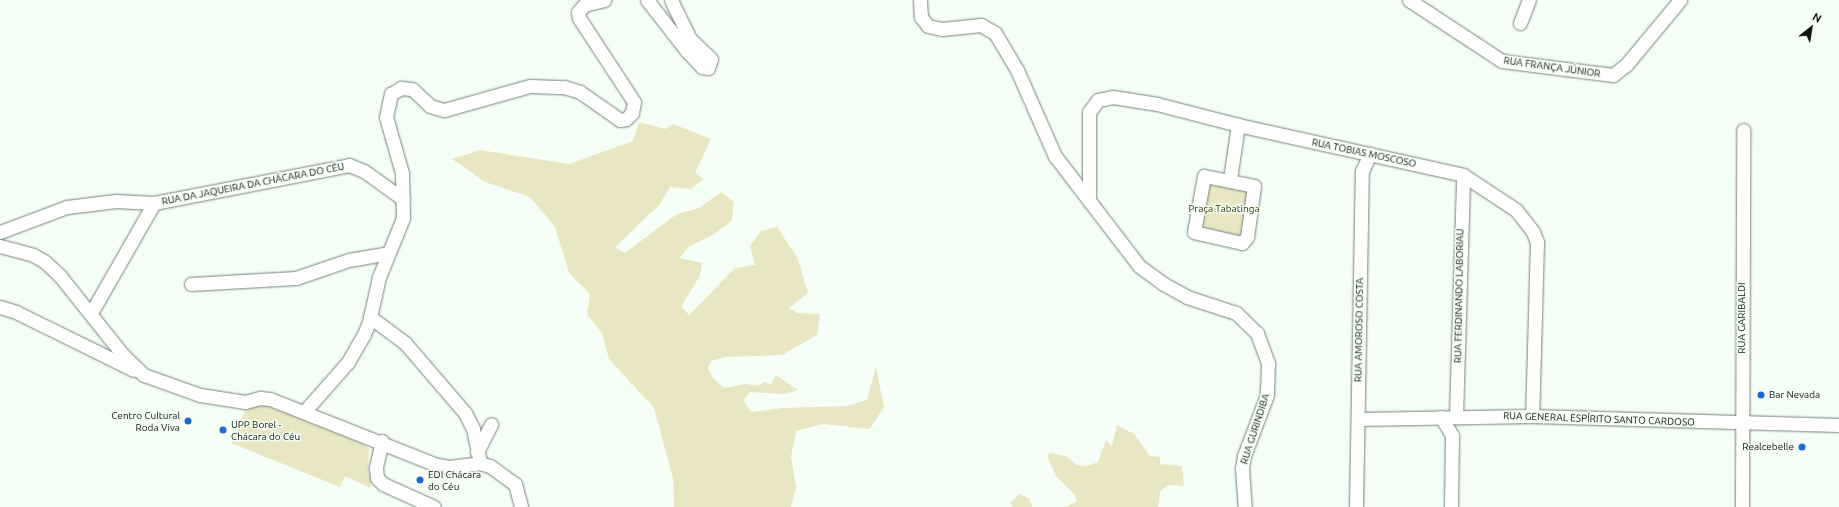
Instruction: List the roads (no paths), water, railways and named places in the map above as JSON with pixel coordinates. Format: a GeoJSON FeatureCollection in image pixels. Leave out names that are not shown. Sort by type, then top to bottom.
{"type":"FeatureCollection","features":[{"type":"Feature","properties":{"kind":"street"},"geometry":{"type":"LineString","coordinates":[[304,412],[348,362],[370,317],[379,277],[402,218],[402,172],[386,117],[388,100],[401,88],[412,89],[430,106],[439,111],[530,86],[564,87],[580,92],[620,120],[629,118],[634,102],[630,94],[579,18],[578,12],[584,5],[604,0]]}},
{"type":"Feature","properties":{"kind":"street"},"geometry":{"type":"LineString","coordinates":[[647,0],[687,51],[702,67],[708,68],[711,60],[690,39],[671,0]]}},
{"type":"Feature","properties":{"kind":"street","name":"RUA GURINDIBA"},"geometry":{"type":"LineString","coordinates":[[920,0],[921,17],[928,26],[942,29],[981,25],[995,33],[1017,70],[1055,156],[1140,266],[1162,283],[1187,297],[1236,313],[1257,333],[1268,363],[1268,383],[1264,408],[1244,456],[1242,468],[1245,507]]}},
{"type":"Feature","properties":{"kind":"street","name":"RUA FRANÇA JÚNIOR"},"geometry":{"type":"LineString","coordinates":[[1409,0],[1502,61],[1613,74],[1626,65],[1680,0]]}},
{"type":"Feature","properties":{"kind":"street"},"geometry":{"type":"LineString","coordinates":[[1520,23],[1529,0]]}},
{"type":"Feature","properties":{"kind":"street","name":"RUA TOBIAS MOSCOSO"},"geometry":{"type":"LineString","coordinates":[[1089,201],[1089,112],[1098,100],[1112,96],[1157,104],[1238,125],[1463,174],[1516,210],[1533,232],[1537,242],[1532,416]]}},
{"type":"Feature","properties":{"kind":"street"},"geometry":{"type":"LineString","coordinates":[[1230,179],[1238,125]]}},
{"type":"Feature","properties":{"kind":"street","name":"RUA GARIBALDI"},"geometry":{"type":"LineString","coordinates":[[1742,507],[1741,424],[1743,130]]}},
{"type":"Feature","properties":{"kind":"street","name":"RUA AMOROSO COSTA"},"geometry":{"type":"LineString","coordinates":[[1356,507],[1362,171],[1370,154]]}},
{"type":"Feature","properties":{"kind":"street","name":"RUA DA JAQUEIRA DA CHÁCARA DO CÉU"},"geometry":{"type":"LineString","coordinates":[[0,232],[67,207],[116,201],[154,203],[349,165],[364,171],[403,199]]}},
{"type":"Feature","properties":{"kind":"street","name":"RUA FERDINANDO LABORIAU"},"geometry":{"type":"LineString","coordinates":[[1456,417],[1463,174]]}},
{"type":"Feature","properties":{"kind":"street"},"geometry":{"type":"LineString","coordinates":[[1204,176],[1230,179],[1251,183],[1255,189],[1247,237],[1242,243],[1196,234],[1192,229],[1204,176]]}},
{"type":"Feature","properties":{"kind":"street"},"geometry":{"type":"LineString","coordinates":[[91,313],[154,203]]}},
{"type":"Feature","properties":{"kind":"street"},"geometry":{"type":"LineString","coordinates":[[0,246],[33,255],[44,261],[91,313],[123,355],[144,375]]}},
{"type":"Feature","properties":{"kind":"street"},"geometry":{"type":"LineString","coordinates":[[191,284],[296,278],[350,260],[388,253]]}},
{"type":"Feature","properties":{"kind":"street"},"geometry":{"type":"LineString","coordinates":[[0,307],[16,312],[144,375],[200,395],[245,402],[260,398],[270,400],[382,442],[437,465],[448,467],[479,457]]}},
{"type":"Feature","properties":{"kind":"street"},"geometry":{"type":"LineString","coordinates":[[370,317],[405,343],[465,413],[473,429],[479,457],[515,484],[521,507]]}},
{"type":"Feature","properties":{"kind":"street","name":"RUA GENERAL ESPÍRITO SANTO CARDOSO"},"geometry":{"type":"LineString","coordinates":[[1358,419],[1532,416],[1741,424],[1839,425]]}},
{"type":"Feature","properties":{"kind":"street"},"geometry":{"type":"LineString","coordinates":[[1441,417],[1452,436],[1451,507]]}},
{"type":"Feature","properties":{"kind":"street"},"geometry":{"type":"LineString","coordinates":[[479,457],[491,424]]}},
{"type":"Feature","properties":{"kind":"street"},"geometry":{"type":"LineString","coordinates":[[382,442],[376,468],[377,478],[382,484],[434,507]]}},
{"type":"Feature","properties":{"kind":"place","name":"Bar Nevada"},"geometry":{"type":"Point","coordinates":[1761,395]}},
{"type":"Feature","properties":{"kind":"place","name":"Centro Cultural Roda Viva"},"geometry":{"type":"Point","coordinates":[188,421]}},
{"type":"Feature","properties":{"kind":"place","name":"UPP Borel - Chácara do Céu"},"geometry":{"type":"Point","coordinates":[223,430]}},
{"type":"Feature","properties":{"kind":"place","name":"Realcebelle"},"geometry":{"type":"Point","coordinates":[1802,447]}},
{"type":"Feature","properties":{"kind":"place","name":"EDI Chácara do Céu"},"geometry":{"type":"Point","coordinates":[420,480]}},
{"type":"Feature","properties":{"kind":"park label","name":"Praça Tabatinga"},"geometry":{"type":"Point","coordinates":[1224,209]}}]}
